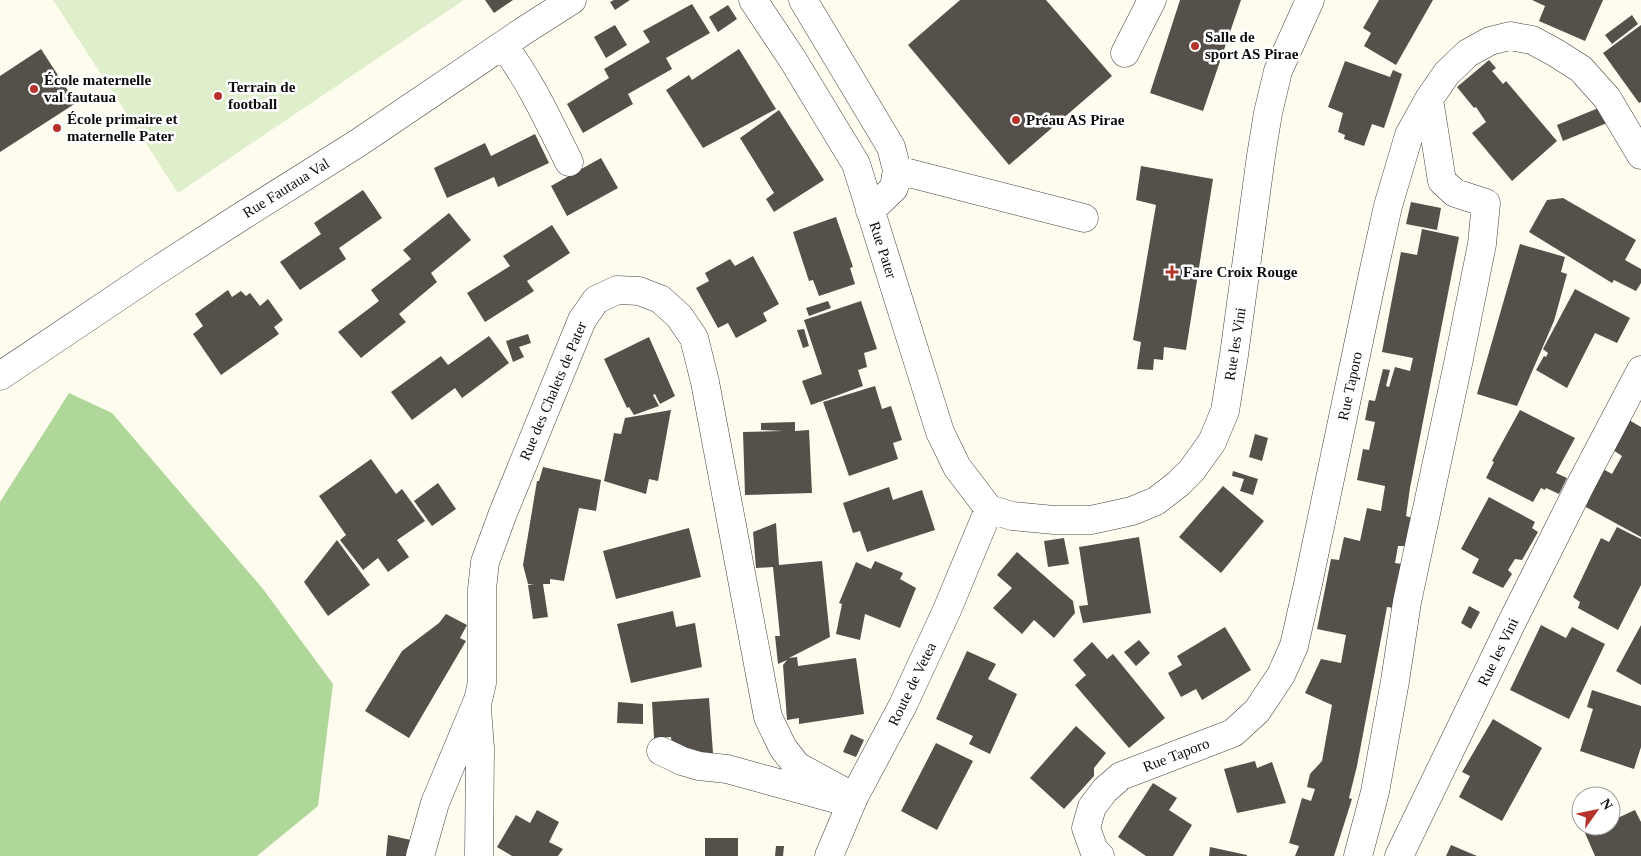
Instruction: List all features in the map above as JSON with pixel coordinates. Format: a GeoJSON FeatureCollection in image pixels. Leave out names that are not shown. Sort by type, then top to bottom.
{"type":"FeatureCollection","features":[{"type":"Feature","properties":{"kind":"street","name":"Rue Fautaua Val"},"geometry":{"type":"LineString","coordinates":[[0,376],[177,257],[358,143],[572,0]]}},
{"type":"Feature","properties":{"kind":"street","name":"Rue Pater"},"geometry":{"type":"LineString","coordinates":[[753,0],[793,60],[856,164],[940,432],[958,467],[989,510]]}},
{"type":"Feature","properties":{"kind":"street"},"geometry":{"type":"LineString","coordinates":[[803,0],[892,147],[897,170],[894,188],[870,211]]}},
{"type":"Feature","properties":{"kind":"street"},"geometry":{"type":"LineString","coordinates":[[1124,53],[1152,0]]}},
{"type":"Feature","properties":{"kind":"street","name":"Rue les Vini"},"geometry":{"type":"LineString","coordinates":[[989,510],[1012,516],[1054,520],[1091,520],[1132,511],[1156,501],[1178,484],[1192,470],[1212,442],[1224,410],[1231,374],[1260,156],[1268,113],[1278,71],[1310,0]]}},
{"type":"Feature","properties":{"kind":"street","name":"Rue Taporo"},"geometry":{"type":"LineString","coordinates":[[1100,856],[1094,850],[1086,828],[1092,808],[1105,790],[1120,776],[1233,733],[1257,711],[1281,676],[1294,646],[1388,206],[1409,134],[1429,99],[1447,73],[1468,53],[1490,41],[1510,36],[1532,40],[1581,69],[1607,98],[1641,155]]}},
{"type":"Feature","properties":{"kind":"street"},"geometry":{"type":"LineString","coordinates":[[503,45],[513,59],[569,162]]}},
{"type":"Feature","properties":{"kind":"street"},"geometry":{"type":"LineString","coordinates":[[1358,856],[1375,792],[1407,602],[1482,244],[1486,203],[1455,193],[1442,181],[1429,99]]}},
{"type":"Feature","properties":{"kind":"street"},"geometry":{"type":"LineString","coordinates":[[897,170],[1084,218]]}},
{"type":"Feature","properties":{"kind":"street","name":"Rue des Chalets de Pater"},"geometry":{"type":"LineString","coordinates":[[420,856],[435,804],[477,702],[482,683],[482,588],[485,562],[503,513],[582,320],[596,300],[617,290],[639,291],[660,299],[679,316],[694,338],[705,382],[768,717],[783,748],[797,766],[853,800]]}},
{"type":"Feature","properties":{"kind":"street","name":"Rue les Vini"},"geometry":{"type":"LineString","coordinates":[[1399,856],[1508,630],[1582,482],[1641,370]]}},
{"type":"Feature","properties":{"kind":"street","name":"Route de Vetea"},"geometry":{"type":"LineString","coordinates":[[828,856],[853,800],[903,705],[947,610],[989,510]]}},
{"type":"Feature","properties":{"kind":"street"},"geometry":{"type":"LineString","coordinates":[[477,702],[480,748],[479,856]]}},
{"type":"Feature","properties":{"kind":"street"},"geometry":{"type":"LineString","coordinates":[[661,751],[682,761],[699,766],[727,769],[853,800]]}},
{"type":"Feature","properties":{"kind":"green space","name":"Terrain de football"},"geometry":{"type":"Polygon","coordinates":[[[53,0],[464,0],[178,193],[53,0]]]}},
{"type":"Feature","properties":{"kind":"green space"},"geometry":{"type":"Polygon","coordinates":[[[69,393],[112,413],[263,589],[333,684],[318,806],[257,856],[0,856],[0,502],[69,393]]]}},
{"type":"Feature","properties":{"kind":"building"},"geometry":{"type":"Polygon","coordinates":[[[485,0],[513,0],[494,13],[485,0]]]}},
{"type":"Feature","properties":{"kind":"building"},"geometry":{"type":"Polygon","coordinates":[[[614,0],[630,0],[615,10],[610,2],[614,0]]]}},
{"type":"Feature","properties":{"kind":"building","name":"Préau AS Pirae"},"geometry":{"type":"Polygon","coordinates":[[[960,0],[1046,0],[1112,76],[1009,165],[908,45],[960,0]]]}},
{"type":"Feature","properties":{"kind":"building","name":"Salle de sport AS Pirae"},"geometry":{"type":"Polygon","coordinates":[[[1180,0],[1241,0],[1203,111],[1150,93],[1180,0]]]}},
{"type":"Feature","properties":{"kind":"building"},"geometry":{"type":"Polygon","coordinates":[[[1379,0],[1433,0],[1396,65],[1364,46],[1371,33],[1363,28],[1379,0]]]}},
{"type":"Feature","properties":{"kind":"building"},"geometry":{"type":"Polygon","coordinates":[[[1532,0],[1603,0],[1585,41],[1539,21],[1545,6],[1532,0]]]}},
{"type":"Feature","properties":{"kind":"building"},"geometry":{"type":"Polygon","coordinates":[[[692,4],[710,33],[666,58],[672,69],[628,94],[633,104],[583,133],[567,104],[609,78],[604,69],[650,42],[643,31],[692,4]]]}},
{"type":"Feature","properties":{"kind":"building"},"geometry":{"type":"Polygon","coordinates":[[[728,5],[737,19],[718,32],[709,17],[728,5]]]}},
{"type":"Feature","properties":{"kind":"building"},"geometry":{"type":"Polygon","coordinates":[[[1632,15],[1638,24],[1612,44],[1605,35],[1632,15]]]}},
{"type":"Feature","properties":{"kind":"building"},"geometry":{"type":"Polygon","coordinates":[[[615,25],[627,45],[606,58],[594,37],[615,25]]]}},
{"type":"Feature","properties":{"kind":"building"},"geometry":{"type":"Polygon","coordinates":[[[1641,25],[1641,102],[1639,103],[1603,53],[1641,25]]]}},
{"type":"Feature","properties":{"kind":"building","name":"École maternelle val fautaua"},"geometry":{"type":"Polygon","coordinates":[[[41,49],[76,103],[0,152],[0,76],[41,49]]]}},
{"type":"Feature","properties":{"kind":"building"},"geometry":{"type":"Polygon","coordinates":[[[739,49],[776,109],[703,148],[666,90],[689,75],[692,80],[739,49]]]}},
{"type":"Feature","properties":{"kind":"building"},"geometry":{"type":"Polygon","coordinates":[[[1489,60],[1496,68],[1492,71],[1503,84],[1506,81],[1557,141],[1512,181],[1472,133],[1486,122],[1476,107],[1474,108],[1457,87],[1489,60]]]}},
{"type":"Feature","properties":{"kind":"building"},"geometry":{"type":"Polygon","coordinates":[[[1345,61],[1390,77],[1393,70],[1402,74],[1384,128],[1372,124],[1364,146],[1344,139],[1345,135],[1338,132],[1343,113],[1328,107],[1345,61]]]}},
{"type":"Feature","properties":{"kind":"building"},"geometry":{"type":"Polygon","coordinates":[[[1601,107],[1607,123],[1563,141],[1557,125],[1601,107]]]}},
{"type":"Feature","properties":{"kind":"building"},"geometry":{"type":"Polygon","coordinates":[[[779,110],[824,180],[774,212],[766,199],[774,193],[740,138],[779,110]]]}},
{"type":"Feature","properties":{"kind":"building"},"geometry":{"type":"Polygon","coordinates":[[[535,134],[549,163],[498,187],[494,177],[447,198],[434,168],[485,143],[491,156],[535,134]]]}},
{"type":"Feature","properties":{"kind":"building"},"geometry":{"type":"Polygon","coordinates":[[[601,158],[618,188],[567,216],[551,186],[601,158]]]}},
{"type":"Feature","properties":{"kind":"building","name":"Fare Croix Rouge"},"geometry":{"type":"Polygon","coordinates":[[[1141,166],[1213,179],[1186,350],[1164,347],[1163,360],[1154,359],[1153,370],[1137,369],[1141,342],[1133,340],[1156,205],[1136,200],[1141,166]]]}},
{"type":"Feature","properties":{"kind":"building"},"geometry":{"type":"Polygon","coordinates":[[[363,190],[382,218],[339,248],[346,259],[300,290],[280,262],[321,234],[314,223],[363,190]]]}},
{"type":"Feature","properties":{"kind":"building"},"geometry":{"type":"Polygon","coordinates":[[[1563,198],[1636,240],[1625,260],[1641,269],[1641,283],[1636,291],[1614,280],[1612,283],[1529,232],[1547,200],[1563,198]]]}},
{"type":"Feature","properties":{"kind":"building"},"geometry":{"type":"Polygon","coordinates":[[[1411,202],[1441,208],[1437,230],[1406,224],[1411,202]]]}},
{"type":"Feature","properties":{"kind":"building"},"geometry":{"type":"Polygon","coordinates":[[[449,213],[471,240],[431,273],[437,282],[399,314],[406,322],[361,358],[338,332],[379,301],[371,290],[411,259],[403,250],[449,213]]]}},
{"type":"Feature","properties":{"kind":"building"},"geometry":{"type":"Polygon","coordinates":[[[836,217],[853,267],[850,268],[855,284],[819,296],[813,280],[809,281],[793,232],[836,217]]]}},
{"type":"Feature","properties":{"kind":"building"},"geometry":{"type":"Polygon","coordinates":[[[552,225],[570,253],[527,281],[534,291],[485,322],[467,293],[510,266],[503,256],[552,225]]]}},
{"type":"Feature","properties":{"kind":"building"},"geometry":{"type":"Polygon","coordinates":[[[1422,229],[1459,237],[1410,488],[1406,516],[1412,518],[1405,546],[1398,546],[1395,563],[1402,564],[1394,608],[1387,607],[1357,766],[1349,798],[1352,799],[1334,856],[1295,856],[1299,846],[1289,843],[1302,798],[1311,801],[1315,789],[1307,787],[1310,774],[1322,761],[1332,705],[1305,693],[1321,659],[1341,663],[1346,635],[1317,629],[1331,559],[1339,560],[1344,537],[1360,541],[1367,508],[1381,511],[1385,486],[1357,480],[1363,449],[1369,450],[1375,422],[1365,420],[1369,400],[1375,401],[1383,369],[1390,370],[1386,386],[1389,387],[1395,367],[1410,371],[1413,358],[1382,352],[1401,252],[1417,255],[1422,229]]]}},
{"type":"Feature","properties":{"kind":"building"},"geometry":{"type":"Polygon","coordinates":[[[1520,244],[1565,257],[1561,272],[1567,274],[1554,321],[1517,406],[1477,394],[1520,244]]]}},
{"type":"Feature","properties":{"kind":"building"},"geometry":{"type":"Polygon","coordinates":[[[753,256],[779,304],[763,313],[767,321],[736,338],[728,323],[718,328],[696,288],[709,281],[705,273],[730,259],[735,266],[753,256]]]}},
{"type":"Feature","properties":{"kind":"building"},"geometry":{"type":"Polygon","coordinates":[[[1575,289],[1630,318],[1617,343],[1595,333],[1567,388],[1536,370],[1544,356],[1546,357],[1548,353],[1543,349],[1575,289]]]}},
{"type":"Feature","properties":{"kind":"building"},"geometry":{"type":"Polygon","coordinates":[[[228,290],[232,297],[241,291],[246,296],[250,293],[260,306],[268,299],[283,320],[274,327],[279,334],[221,375],[193,334],[203,326],[195,314],[228,290]]]}},
{"type":"Feature","properties":{"kind":"building"},"geometry":{"type":"Polygon","coordinates":[[[828,301],[831,308],[809,316],[806,308],[828,301]]]}},
{"type":"Feature","properties":{"kind":"building"},"geometry":{"type":"Polygon","coordinates":[[[861,301],[877,349],[864,353],[867,367],[858,370],[863,386],[811,405],[802,381],[822,374],[804,320],[861,301]]]}},
{"type":"Feature","properties":{"kind":"building"},"geometry":{"type":"Polygon","coordinates":[[[804,329],[809,346],[803,348],[797,330],[804,329]]]}},
{"type":"Feature","properties":{"kind":"building"},"geometry":{"type":"Polygon","coordinates":[[[528,334],[531,343],[519,347],[524,357],[513,362],[506,341],[528,334]]]}},
{"type":"Feature","properties":{"kind":"building"},"geometry":{"type":"Polygon","coordinates":[[[489,336],[509,363],[462,398],[455,388],[412,420],[391,392],[441,356],[448,365],[489,336]]]}},
{"type":"Feature","properties":{"kind":"building"},"geometry":{"type":"Polygon","coordinates":[[[649,337],[675,396],[660,404],[655,394],[653,395],[659,406],[634,415],[629,407],[627,408],[604,359],[649,337]]]}},
{"type":"Feature","properties":{"kind":"building"},"geometry":{"type":"Polygon","coordinates":[[[875,386],[882,409],[891,406],[902,440],[893,443],[898,459],[849,476],[823,402],[875,386]]]}},
{"type":"Feature","properties":{"kind":"building"},"geometry":{"type":"Polygon","coordinates":[[[671,410],[658,481],[649,479],[646,494],[604,481],[614,433],[621,434],[625,418],[671,410]]]}},
{"type":"Feature","properties":{"kind":"building"},"geometry":{"type":"Polygon","coordinates":[[[1520,410],[1575,438],[1556,473],[1567,478],[1559,494],[1546,488],[1545,490],[1541,488],[1533,502],[1486,478],[1494,462],[1492,461],[1520,410]]]}},
{"type":"Feature","properties":{"kind":"building"},"geometry":{"type":"Polygon","coordinates":[[[1629,420],[1641,427],[1641,537],[1584,506],[1603,469],[1612,474],[1622,456],[1613,450],[1629,420]]]}},
{"type":"Feature","properties":{"kind":"building"},"geometry":{"type":"Polygon","coordinates":[[[795,422],[795,431],[809,430],[812,493],[745,495],[743,432],[784,431],[761,430],[761,423],[795,422]]]}},
{"type":"Feature","properties":{"kind":"building"},"geometry":{"type":"Polygon","coordinates":[[[1255,434],[1268,438],[1262,461],[1249,457],[1255,434]]]}},
{"type":"Feature","properties":{"kind":"building"},"geometry":{"type":"Polygon","coordinates":[[[371,459],[396,494],[402,489],[425,521],[397,540],[409,557],[388,572],[378,558],[363,570],[340,540],[346,535],[319,496],[371,459]]]}},
{"type":"Feature","properties":{"kind":"building"},"geometry":{"type":"Polygon","coordinates":[[[543,467],[601,480],[596,511],[579,508],[564,581],[550,579],[550,584],[543,584],[548,617],[533,619],[528,585],[534,584],[528,584],[523,565],[537,481],[539,481],[543,467]]]}},
{"type":"Feature","properties":{"kind":"building"},"geometry":{"type":"Polygon","coordinates":[[[1233,471],[1258,479],[1253,495],[1240,491],[1244,479],[1232,476],[1233,471]]]}},
{"type":"Feature","properties":{"kind":"building"},"geometry":{"type":"Polygon","coordinates":[[[438,483],[456,509],[432,526],[414,501],[438,483]]]}},
{"type":"Feature","properties":{"kind":"building"},"geometry":{"type":"Polygon","coordinates":[[[1223,486],[1264,521],[1221,573],[1179,537],[1223,486]]]}},
{"type":"Feature","properties":{"kind":"building"},"geometry":{"type":"Polygon","coordinates":[[[889,487],[893,500],[922,490],[935,530],[867,552],[860,531],[853,533],[843,503],[889,487]]]}},
{"type":"Feature","properties":{"kind":"building"},"geometry":{"type":"Polygon","coordinates":[[[1489,497],[1535,522],[1532,528],[1538,532],[1522,560],[1515,559],[1508,570],[1512,574],[1503,588],[1472,573],[1479,559],[1461,549],[1489,497]]]}},
{"type":"Feature","properties":{"kind":"building"},"geometry":{"type":"Polygon","coordinates":[[[776,523],[779,565],[822,561],[830,637],[789,658],[797,657],[798,666],[856,658],[864,714],[799,724],[799,718],[787,720],[783,665],[787,660],[778,664],[775,636],[780,636],[773,567],[756,568],[753,532],[776,523]]]}},
{"type":"Feature","properties":{"kind":"building"},"geometry":{"type":"Polygon","coordinates":[[[1617,527],[1641,539],[1641,585],[1618,630],[1578,608],[1580,602],[1573,597],[1601,538],[1609,542],[1617,527]]]}},
{"type":"Feature","properties":{"kind":"building"},"geometry":{"type":"Polygon","coordinates":[[[689,528],[701,577],[616,599],[603,551],[689,528]]]}},
{"type":"Feature","properties":{"kind":"building"},"geometry":{"type":"Polygon","coordinates":[[[1139,537],[1151,613],[1083,623],[1079,606],[1088,605],[1079,547],[1139,537]]]}},
{"type":"Feature","properties":{"kind":"building"},"geometry":{"type":"Polygon","coordinates":[[[1064,538],[1069,564],[1048,567],[1044,541],[1064,538]]]}},
{"type":"Feature","properties":{"kind":"building"},"geometry":{"type":"Polygon","coordinates":[[[337,540],[370,585],[328,616],[304,582],[337,540]]]}},
{"type":"Feature","properties":{"kind":"building"},"geometry":{"type":"Polygon","coordinates":[[[1017,552],[1073,601],[1075,613],[1054,638],[1034,620],[1022,634],[993,608],[1012,588],[997,575],[1017,552]]]}},
{"type":"Feature","properties":{"kind":"building"},"geometry":{"type":"Polygon","coordinates":[[[875,561],[903,573],[900,579],[916,588],[900,628],[865,614],[860,640],[836,634],[842,604],[839,603],[856,562],[871,569],[875,561]]]}},
{"type":"Feature","properties":{"kind":"building"},"geometry":{"type":"Polygon","coordinates":[[[1469,606],[1480,612],[1471,629],[1461,623],[1469,606]]]}},
{"type":"Feature","properties":{"kind":"building"},"geometry":{"type":"Polygon","coordinates":[[[673,611],[676,627],[695,623],[702,667],[631,683],[617,624],[673,611]]]}},
{"type":"Feature","properties":{"kind":"building"},"geometry":{"type":"Polygon","coordinates":[[[446,614],[467,625],[460,638],[466,641],[409,738],[365,711],[402,651],[439,623],[446,614]]]}},
{"type":"Feature","properties":{"kind":"building"},"geometry":{"type":"Polygon","coordinates":[[[1541,625],[1566,638],[1572,627],[1605,644],[1569,719],[1510,690],[1541,625]]]}},
{"type":"Feature","properties":{"kind":"building"},"geometry":{"type":"Polygon","coordinates":[[[1641,625],[1641,685],[1616,671],[1641,625]]]}},
{"type":"Feature","properties":{"kind":"building"},"geometry":{"type":"Polygon","coordinates":[[[1225,627],[1251,670],[1202,700],[1196,689],[1181,697],[1168,673],[1182,665],[1177,656],[1225,627]]]}},
{"type":"Feature","properties":{"kind":"building"},"geometry":{"type":"Polygon","coordinates":[[[1139,640],[1150,653],[1136,666],[1124,652],[1139,640]]]}},
{"type":"Feature","properties":{"kind":"building"},"geometry":{"type":"Polygon","coordinates":[[[1092,642],[1107,659],[1113,654],[1165,718],[1129,748],[1075,685],[1086,675],[1073,660],[1092,642]]]}},
{"type":"Feature","properties":{"kind":"building"},"geometry":{"type":"Polygon","coordinates":[[[967,651],[996,664],[988,679],[1017,694],[990,754],[969,744],[973,736],[936,719],[967,651]]]}},
{"type":"Feature","properties":{"kind":"building"},"geometry":{"type":"Polygon","coordinates":[[[1592,690],[1641,706],[1641,747],[1634,769],[1580,751],[1593,709],[1587,707],[1592,690]]]}},
{"type":"Feature","properties":{"kind":"building"},"geometry":{"type":"Polygon","coordinates":[[[709,698],[713,753],[673,756],[671,737],[654,738],[652,702],[709,698]]]}},
{"type":"Feature","properties":{"kind":"building"},"geometry":{"type":"Polygon","coordinates":[[[618,702],[643,704],[643,724],[617,723],[618,702]]]}},
{"type":"Feature","properties":{"kind":"building"},"geometry":{"type":"Polygon","coordinates":[[[1493,719],[1542,748],[1502,821],[1459,797],[1470,776],[1462,772],[1493,719]]]}},
{"type":"Feature","properties":{"kind":"building"},"geometry":{"type":"Polygon","coordinates":[[[1076,726],[1106,753],[1094,768],[1094,776],[1064,809],[1030,778],[1076,726]]]}},
{"type":"Feature","properties":{"kind":"building"},"geometry":{"type":"Polygon","coordinates":[[[851,734],[864,740],[856,757],[843,752],[851,734]]]}},
{"type":"Feature","properties":{"kind":"building"},"geometry":{"type":"Polygon","coordinates":[[[936,743],[973,761],[937,830],[901,811],[936,743]]]}},
{"type":"Feature","properties":{"kind":"building"},"geometry":{"type":"Polygon","coordinates":[[[1255,761],[1257,768],[1272,762],[1286,803],[1237,813],[1224,769],[1255,761]]]}},
{"type":"Feature","properties":{"kind":"building"},"geometry":{"type":"Polygon","coordinates":[[[1153,783],[1177,798],[1169,810],[1192,825],[1173,856],[1146,856],[1118,837],[1153,783]]]}},
{"type":"Feature","properties":{"kind":"building"},"geometry":{"type":"Polygon","coordinates":[[[537,810],[559,822],[549,842],[563,849],[558,856],[512,856],[497,847],[516,815],[530,823],[537,810]]]}},
{"type":"Feature","properties":{"kind":"building"},"geometry":{"type":"Polygon","coordinates":[[[1635,810],[1641,822],[1641,856],[1595,856],[1586,836],[1621,836],[1621,816],[1635,810]]]}},
{"type":"Feature","properties":{"kind":"building"},"geometry":{"type":"Polygon","coordinates":[[[388,835],[411,840],[408,856],[386,856],[388,835]]]}},
{"type":"Feature","properties":{"kind":"building"},"geometry":{"type":"Polygon","coordinates":[[[705,838],[738,838],[738,856],[705,856],[705,838]]]}},
{"type":"Feature","properties":{"kind":"building"},"geometry":{"type":"Polygon","coordinates":[[[1451,845],[1477,856],[1446,856],[1451,845]]]}},
{"type":"Feature","properties":{"kind":"building"},"geometry":{"type":"Polygon","coordinates":[[[776,846],[784,846],[783,856],[775,856],[776,846]]]}},
{"type":"Feature","properties":{"kind":"building"},"geometry":{"type":"Polygon","coordinates":[[[1210,847],[1247,855],[1247,856],[1209,856],[1210,847]]]}},
{"type":"Feature","properties":{"kind":"place","name":"Salle de sport AS Pirae"},"geometry":{"type":"Point","coordinates":[1195,46]}},
{"type":"Feature","properties":{"kind":"place","name":"École maternelle val fautaua"},"geometry":{"type":"Point","coordinates":[34,89]}},
{"type":"Feature","properties":{"kind":"place","name":"Terrain de football"},"geometry":{"type":"Point","coordinates":[218,96]}},
{"type":"Feature","properties":{"kind":"place","name":"Préau AS Pirae"},"geometry":{"type":"Point","coordinates":[1016,120]}},
{"type":"Feature","properties":{"kind":"place","name":"École primaire et maternelle Pater"},"geometry":{"type":"Point","coordinates":[57,128]}},
{"type":"Feature","properties":{"kind":"place","name":"Fare Croix Rouge"},"geometry":{"type":"Point","coordinates":[1172,272]}}]}
